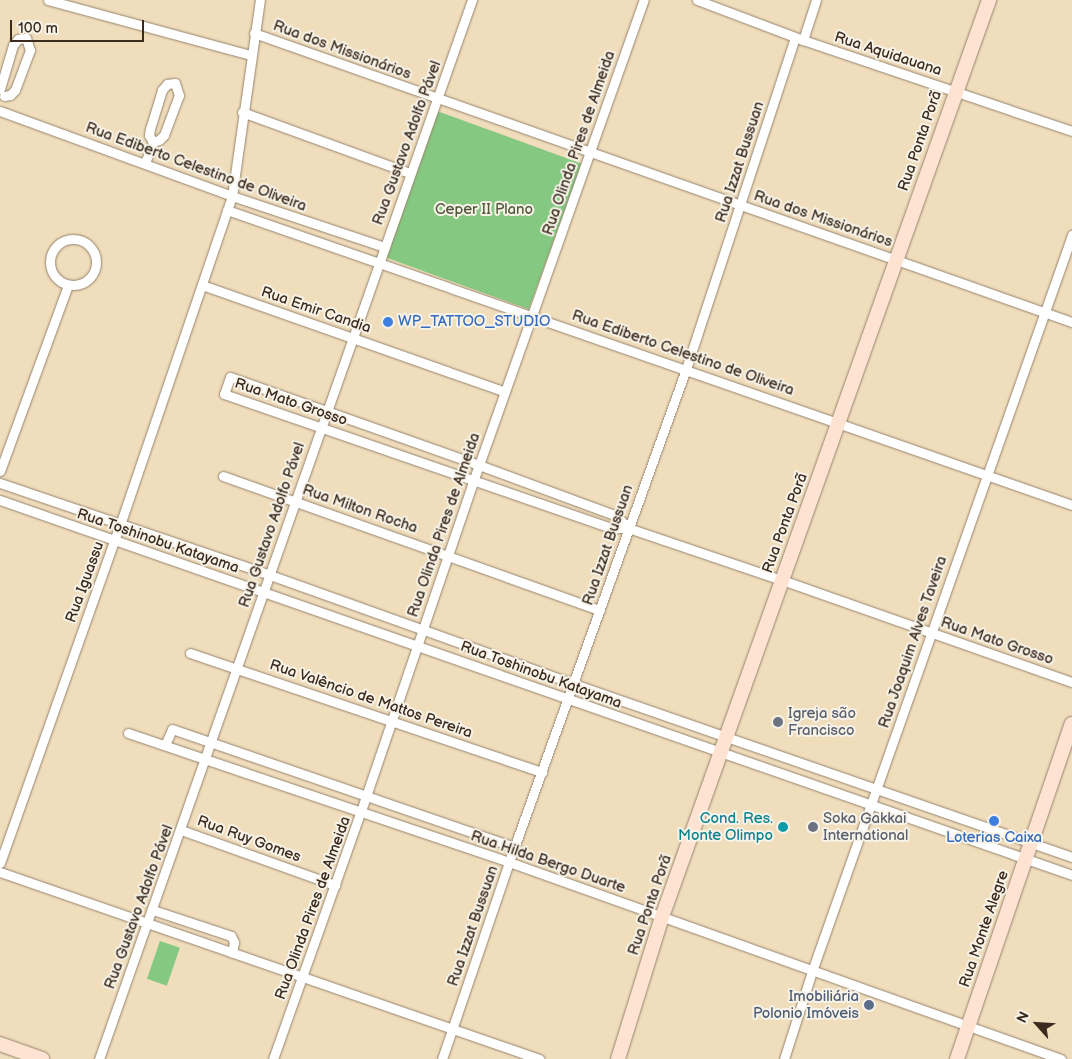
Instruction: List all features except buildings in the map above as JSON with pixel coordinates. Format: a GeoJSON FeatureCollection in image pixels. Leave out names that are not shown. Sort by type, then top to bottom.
{"type":"FeatureCollection","features":[{"type":"Feature","properties":{"kind":"street"},"geometry":{"type":"LineString","coordinates":[[48,0],[251,55]]}},
{"type":"Feature","properties":{"kind":"street","name":"Rua Iguassu"},"geometry":{"type":"LineString","coordinates":[[0,863],[120,524],[232,196],[242,112],[260,0]]}},
{"type":"Feature","properties":{"kind":"street","name":"Rua Gustavo Adolfo Pável"},"geometry":{"type":"LineString","coordinates":[[99,1059],[181,830],[210,741],[238,668],[294,500],[472,0]]}},
{"type":"Feature","properties":{"kind":"street","name":"Rua Olinda Pires de Almeida"},"geometry":{"type":"LineString","coordinates":[[273,1059],[336,885],[473,481],[644,0]]}},
{"type":"Feature","properties":{"kind":"street","name":"Rua Aquidauana"},"geometry":{"type":"LineString","coordinates":[[697,0],[799,39],[1072,131]]}},
{"type":"Feature","properties":{"kind":"street","name":"Rua Izzat Bussuan"},"geometry":{"type":"LineString","coordinates":[[442,1059],[509,862],[686,370],[799,39],[816,0]]}},
{"type":"Feature","properties":{"kind":"street","name":"Rua Ponta Porã"},"geometry":{"type":"LineString","coordinates":[[618,1059],[662,917],[955,90],[989,0]]}},
{"type":"Feature","properties":{"kind":"street","name":"Rua dos Missionários"},"geometry":{"type":"LineString","coordinates":[[254,33],[896,258],[1072,322]]}},
{"type":"Feature","properties":{"kind":"street"},"geometry":{"type":"LineString","coordinates":[[0,106],[1,92],[13,45],[18,39],[26,38],[30,50],[15,90],[10,95],[1,92]]}},
{"type":"Feature","properties":{"kind":"street"},"geometry":{"type":"LineString","coordinates":[[175,83],[179,95],[164,135],[159,140],[153,142],[149,135],[150,129],[162,90],[167,84],[175,83]]}},
{"type":"Feature","properties":{"kind":"street","name":"Rua Ediberto Celestino de Oliveira"},"geometry":{"type":"LineString","coordinates":[[0,111],[232,196],[384,247]]}},
{"type":"Feature","properties":{"kind":"street"},"geometry":{"type":"LineString","coordinates":[[242,112],[410,173]]}},
{"type":"Feature","properties":{"kind":"street"},"geometry":{"type":"LineString","coordinates":[[145,163],[153,142]]}},
{"type":"Feature","properties":{"kind":"street","name":"Rua Ediberto Celestino de Oliveira"},"geometry":{"type":"LineString","coordinates":[[227,210],[533,315],[1072,505]]}},
{"type":"Feature","properties":{"kind":"street","name":"Rua Joaquim Alves Taveira"},"geometry":{"type":"LineString","coordinates":[[784,1059],[812,971],[930,632],[1072,235]]}},
{"type":"Feature","properties":{"kind":"street"},"geometry":{"type":"LineString","coordinates":[[78,239],[86,242],[95,255],[94,271],[84,282],[68,285],[56,278],[50,264],[50,257],[52,250],[63,241],[78,239]]}},
{"type":"Feature","properties":{"kind":"street"},"geometry":{"type":"LineString","coordinates":[[0,471],[68,285]]}},
{"type":"Feature","properties":{"kind":"street","name":"Rua Emir Candia"},"geometry":{"type":"LineString","coordinates":[[202,285],[505,392]]}},
{"type":"Feature","properties":{"kind":"street","name":"Rua Mato Grosso"},"geometry":{"type":"LineString","coordinates":[[628,528],[617,516],[230,377],[224,394],[610,528],[628,528],[782,580],[1072,682]]}},
{"type":"Feature","properties":{"kind":"street","name":"Rua Milton Rocha"},"geometry":{"type":"LineString","coordinates":[[223,476],[448,554],[600,610]]}},
{"type":"Feature","properties":{"kind":"street","name":"Rua Toshinobu Katayama"},"geometry":{"type":"LineString","coordinates":[[0,483],[270,575],[574,684],[1072,857]]}},
{"type":"Feature","properties":{"kind":"street","name":"Rua Toshinobu Katayama"},"geometry":{"type":"LineString","coordinates":[[0,500],[417,645],[870,806],[1072,874]]}},
{"type":"Feature","properties":{"kind":"street"},"geometry":{"type":"LineString","coordinates":[[190,567],[195,550]]}},
{"type":"Feature","properties":{"kind":"street","name":"Rua Valêncio de Mattos Pereira"},"geometry":{"type":"LineString","coordinates":[[190,653],[542,772]]}},
{"type":"Feature","properties":{"kind":"street","name":"Rua Monte Alegre"},"geometry":{"type":"LineString","coordinates":[[957,1059],[1072,724]]}},
{"type":"Feature","properties":{"kind":"street","name":"Rua Hilda Bergo Duarte"},"geometry":{"type":"LineString","coordinates":[[165,745],[172,729],[515,847]]}},
{"type":"Feature","properties":{"kind":"street","name":"Rua Hilda Bergo Duarte"},"geometry":{"type":"LineString","coordinates":[[128,734],[205,758],[509,862],[1062,1059]]}},
{"type":"Feature","properties":{"kind":"street","name":"Rua Ruy Gomes"},"geometry":{"type":"LineString","coordinates":[[181,830],[336,885]]}},
{"type":"Feature","properties":{"kind":"street"},"geometry":{"type":"LineString","coordinates":[[0,872],[539,1059]]}},
{"type":"Feature","properties":{"kind":"street"},"geometry":{"type":"LineString","coordinates":[[153,910],[231,936],[234,942],[232,953]]}},
{"type":"Feature","properties":{"kind":"street"},"geometry":{"type":"LineString","coordinates":[[0,1044],[42,1059]]}},
{"type":"Feature","properties":{"kind":"green space","name":"Ceper II Plano"},"geometry":{"type":"Polygon","coordinates":[[[437,111],[582,164],[529,309],[384,257],[437,111]]]}},
{"type":"Feature","properties":{"kind":"green space"},"geometry":{"type":"Polygon","coordinates":[[[160,941],[180,948],[167,986],[147,979],[160,941]]]}},
{"type":"Feature","properties":{"kind":"place","name":"WP_TATTOO_STUDIO"},"geometry":{"type":"Point","coordinates":[388,322]}},
{"type":"Feature","properties":{"kind":"place","name":"Igreja são Francisco"},"geometry":{"type":"Point","coordinates":[778,722]}},
{"type":"Feature","properties":{"kind":"place","name":"Loterias Caixa"},"geometry":{"type":"Point","coordinates":[994,821]}},
{"type":"Feature","properties":{"kind":"place","name":"Cond. Res. Monte Olimpo"},"geometry":{"type":"Point","coordinates":[783,827]}},
{"type":"Feature","properties":{"kind":"place","name":"Soka Gakkai International"},"geometry":{"type":"Point","coordinates":[813,827]}},
{"type":"Feature","properties":{"kind":"place","name":"Imobiliária Polonio Imóveis"},"geometry":{"type":"Point","coordinates":[869,1005]}}]}
